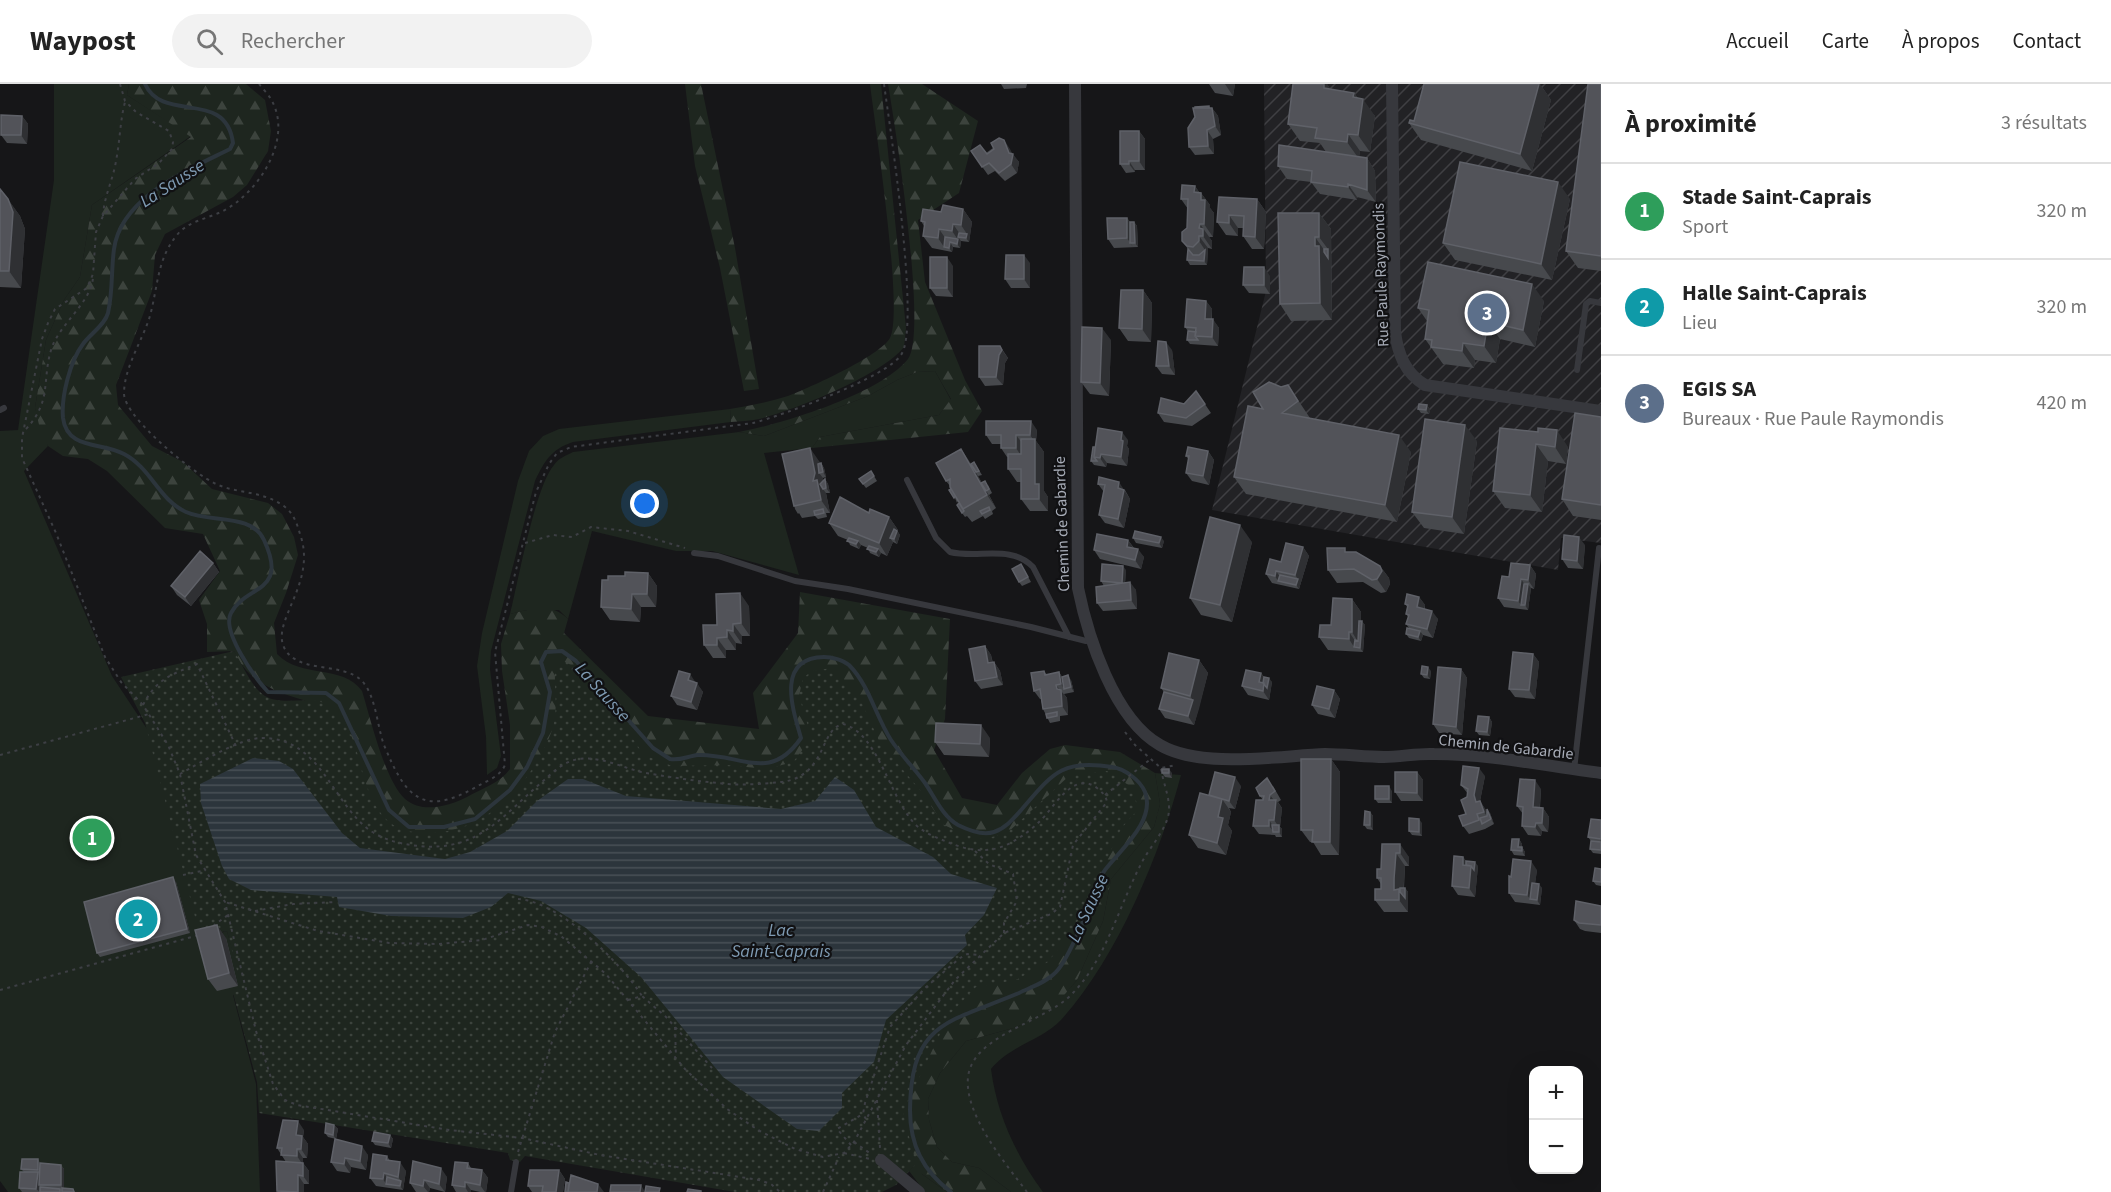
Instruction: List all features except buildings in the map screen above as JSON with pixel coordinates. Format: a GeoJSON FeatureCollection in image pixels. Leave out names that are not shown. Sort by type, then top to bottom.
{"type":"FeatureCollection","features":[{"type":"Feature","properties":{"kind":"street","name":"Chemin de Gabardie"},"geometry":{"type":"LineString","coordinates":[[1075,84],[1076,567],[1081,603],[1091,640],[1135,724],[1158,744],[1180,755],[1209,759],[1329,754],[1385,757],[1433,753],[1512,760],[1601,773]]}},
{"type":"Feature","properties":{"kind":"street","name":"Rue Paule Raymondis"},"geometry":{"type":"LineString","coordinates":[[1392,84],[1395,332],[1402,362],[1417,380],[1425,385],[1601,411]]}},
{"type":"Feature","properties":{"kind":"street"},"geometry":{"type":"LineString","coordinates":[[881,1160],[919,1192]]}},
{"type":"Feature","properties":{"kind":"lane"},"geometry":{"type":"LineString","coordinates":[[1577,370],[1586,304],[1590,301],[1601,303]]}},
{"type":"Feature","properties":{"kind":"lane"},"geometry":{"type":"LineString","coordinates":[[907,480],[936,538],[950,552],[1013,554],[1026,560],[1033,567],[1069,637]]}},
{"type":"Feature","properties":{"kind":"lane"},"geometry":{"type":"LineString","coordinates":[[1574,770],[1599,548]]}},
{"type":"Feature","properties":{"kind":"lane"},"geometry":{"type":"LineString","coordinates":[[694,554],[718,556],[795,581],[848,589],[1091,640]]}},
{"type":"Feature","properties":{"kind":"lane"},"geometry":{"type":"LineString","coordinates":[[511,1192],[516,1161]]}},
{"type":"Feature","properties":{"kind":"path"},"geometry":{"type":"LineString","coordinates":[[103,216],[135,179],[166,156],[173,142],[169,131],[136,112],[125,101],[120,84]]}},
{"type":"Feature","properties":{"kind":"path"},"geometry":{"type":"LineString","coordinates":[[259,84],[272,100],[275,111],[278,125],[275,146],[264,172],[247,194],[224,210],[193,223],[179,232],[162,258],[149,319],[126,377],[126,404],[148,432],[209,480],[278,502],[294,517],[303,541],[304,570],[285,623],[282,634],[283,645],[289,656],[304,663],[347,672],[364,683],[392,764],[405,787],[422,801],[442,802],[451,800],[497,775],[505,765],[495,652],[525,543],[536,492],[549,464],[557,453],[604,441],[753,423],[776,417],[889,368],[903,353],[909,328],[904,247],[884,84]]}},
{"type":"Feature","properties":{"kind":"path"},"geometry":{"type":"LineString","coordinates":[[24,431],[42,408],[52,347],[69,316],[90,293],[94,242],[103,216],[104,199],[115,167],[123,131],[121,118],[125,101]]}},
{"type":"Feature","properties":{"kind":"path"},"geometry":{"type":"LineString","coordinates":[[93,274],[87,288],[55,309],[48,322],[42,339],[24,431],[22,458],[60,541],[105,657],[121,682],[149,714],[168,745],[180,774],[196,855],[225,902],[265,1061],[273,1084],[285,1100],[297,1105],[426,1126],[522,1138],[589,1153],[759,1180],[771,1184],[780,1192]]}},
{"type":"Feature","properties":{"kind":"path"},"geometry":{"type":"LineString","coordinates":[[525,543],[553,535],[572,537],[591,527],[628,531],[682,545],[694,554]]}},
{"type":"Feature","properties":{"kind":"path"},"geometry":{"type":"LineString","coordinates":[[143,705],[152,688],[162,679],[197,664],[236,746]]}},
{"type":"Feature","properties":{"kind":"path"},"geometry":{"type":"LineString","coordinates":[[0,755],[149,714]]}},
{"type":"Feature","properties":{"kind":"path"},"geometry":{"type":"LineString","coordinates":[[180,774],[236,746],[261,738],[284,742],[305,753],[332,781],[367,828],[393,842],[422,846],[455,843],[489,830],[543,781],[572,760],[589,758],[646,773],[720,784],[783,782],[811,769],[820,758],[831,732],[835,727],[843,724],[855,729],[872,748],[894,792],[916,825],[950,843],[975,850],[994,849],[1012,842],[1041,821],[1054,803],[1074,786],[1092,784],[1106,794]]}},
{"type":"Feature","properties":{"kind":"path"},"geometry":{"type":"LineString","coordinates":[[1106,794],[1150,759]]}},
{"type":"Feature","properties":{"kind":"path"},"geometry":{"type":"LineString","coordinates":[[1027,1192],[991,1143],[976,1116],[969,1095],[968,1078],[972,1062],[985,1047],[1052,1010],[1069,997],[1093,970],[1126,894],[1168,816],[1161,768]]}},
{"type":"Feature","properties":{"kind":"path"},"geometry":{"type":"LineString","coordinates":[[225,902],[318,931],[389,943],[439,944],[482,940],[528,925],[542,927],[562,937],[606,974],[676,1058],[727,1109],[758,1130],[808,1154],[839,1155],[844,1153],[852,1143],[892,1070],[930,1011],[979,955],[1004,933],[1052,914],[1060,907],[1073,845],[1106,806],[1106,794]]}},
{"type":"Feature","properties":{"kind":"path"},"geometry":{"type":"LineString","coordinates":[[975,850],[989,864],[1013,874],[1017,901],[1005,923],[1004,933]]}},
{"type":"Feature","properties":{"kind":"path"},"geometry":{"type":"LineString","coordinates":[[183,875],[206,870]]}},
{"type":"Feature","properties":{"kind":"path"},"geometry":{"type":"LineString","coordinates":[[519,899],[536,903],[579,929],[619,965],[642,996],[675,1027],[712,1068]]}},
{"type":"Feature","properties":{"kind":"path"},"geometry":{"type":"LineString","coordinates":[[252,911],[293,904],[336,902]]}},
{"type":"Feature","properties":{"kind":"path"},"geometry":{"type":"LineString","coordinates":[[211,928],[228,915]]}},
{"type":"Feature","properties":{"kind":"path"},"geometry":{"type":"LineString","coordinates":[[0,990],[202,934]]}},
{"type":"Feature","properties":{"kind":"path"},"geometry":{"type":"LineString","coordinates":[[881,1160],[852,1143],[837,1129],[863,1114],[890,1028],[925,988],[960,958],[967,954],[979,955]]}},
{"type":"Feature","properties":{"kind":"path"},"geometry":{"type":"LineString","coordinates":[[516,1161],[555,1032],[591,962]]}},
{"type":"Feature","properties":{"kind":"path"},"geometry":{"type":"LineString","coordinates":[[628,1000],[642,996]]}},
{"type":"Feature","properties":{"kind":"path"},"geometry":{"type":"LineString","coordinates":[[675,1027],[676,1058]]}},
{"type":"Feature","properties":{"kind":"path"},"geometry":{"type":"LineString","coordinates":[[877,1098],[881,1160]]}},
{"type":"Feature","properties":{"kind":"path"},"geometry":{"type":"LineString","coordinates":[[863,1114],[866,1119]]}},
{"type":"Feature","properties":{"kind":"path"},"geometry":{"type":"LineString","coordinates":[[844,1153],[851,1157],[881,1160]]}},
{"type":"Feature","properties":{"kind":"path"},"geometry":{"type":"LineString","coordinates":[[823,1192],[839,1155]]}},
{"type":"Feature","properties":{"kind":"shaded area"},"geometry":{"type":"Polygon","coordinates":[[[1264,84],[1601,84],[1601,543],[1561,538],[1558,570],[1212,510],[1266,291],[1264,84]]]}},
{"type":"Feature","properties":{"kind":"green space"},"geometry":{"type":"Polygon","coordinates":[[[54,84],[129,84],[127,95],[191,136],[92,205],[80,277],[64,300],[46,340],[35,408],[48,446],[24,471],[112,676],[157,744],[211,936],[227,931],[245,994],[233,995],[256,1084],[260,1192],[8,1192],[0,1181],[0,431],[18,430],[54,180],[54,84]]]}},
{"type":"Feature","properties":{"kind":"green space"},"geometry":{"type":"Polygon","coordinates":[[[129,84],[246,84],[265,100],[271,131],[268,151],[247,185],[233,197],[165,234],[155,255],[152,291],[116,385],[118,405],[152,446],[183,462],[212,489],[268,503],[282,514],[294,537],[298,555],[274,623],[277,654],[298,667],[344,677],[362,691],[379,748],[391,778],[405,799],[412,804],[436,807],[452,803],[496,782],[510,769],[510,725],[502,671],[501,644],[510,614],[540,608],[555,610],[568,619],[564,633],[648,716],[759,729],[753,693],[798,633],[800,592],[950,619],[945,719],[934,750],[962,798],[997,805],[1022,773],[1050,749],[1065,745],[1120,752],[1155,773],[1160,804],[1154,827],[1111,879],[1103,921],[1077,980],[1054,1007],[1017,1027],[966,1041],[940,1073],[928,1099],[929,1120],[937,1147],[952,1162],[979,1168],[1011,1192],[947,1192],[922,1174],[534,777],[487,826],[407,840],[373,807],[314,703],[278,692],[257,680],[240,663],[234,651],[207,652],[207,624],[199,600],[220,571],[203,534],[165,528],[107,471],[88,459],[63,456],[48,446],[41,433],[35,408],[46,340],[64,300],[80,277],[92,205],[191,137],[127,95],[129,84]]]}},
{"type":"Feature","properties":{"kind":"green space"},"geometry":{"type":"Polygon","coordinates":[[[685,84],[701,84],[735,248],[759,389],[744,391],[720,268],[695,166],[685,84]]]}},
{"type":"Feature","properties":{"kind":"green space"},"geometry":{"type":"Polygon","coordinates":[[[870,84],[881,84],[906,328],[904,347],[877,369],[815,400],[759,419],[731,422],[730,409],[781,398],[811,386],[873,354],[890,338],[893,321],[891,257],[870,84]]]}},
{"type":"Feature","properties":{"kind":"green space"},"geometry":{"type":"Polygon","coordinates":[[[888,84],[922,84],[978,121],[959,193],[918,220],[925,282],[965,380],[982,411],[968,432],[812,448],[820,437],[939,415],[951,399],[935,371],[917,372],[868,396],[764,436],[739,432],[829,406],[876,384],[908,359],[913,341],[912,271],[903,182],[888,84]]]}},
{"type":"Feature","properties":{"kind":"green space"},"geometry":{"type":"Polygon","coordinates":[[[935,371],[951,400],[939,415],[820,437],[812,448],[764,453],[799,575],[712,551],[676,551],[592,531],[568,619],[559,610],[527,610],[510,614],[540,493],[547,476],[562,457],[573,452],[739,432],[764,436],[868,396],[917,372],[935,371]]]}},
{"type":"Feature","properties":{"kind":"green space"},"geometry":{"type":"Polygon","coordinates":[[[730,409],[731,422],[573,442],[559,448],[545,462],[535,481],[491,651],[490,669],[501,756],[497,768],[487,775],[486,737],[477,666],[482,633],[518,481],[529,451],[543,436],[559,429],[730,409]]]}},
{"type":"Feature","properties":{"kind":"green space"},"geometry":{"type":"Polygon","coordinates":[[[234,651],[251,681],[265,696],[282,701],[319,701],[335,710],[351,735],[370,795],[377,808],[391,824],[412,832],[450,831],[470,824],[504,802],[519,787],[532,770],[551,733],[556,710],[555,670],[563,661],[575,667],[615,713],[644,755],[672,766],[727,765],[767,769],[793,762],[804,748],[810,733],[799,696],[803,678],[812,671],[832,668],[857,692],[880,743],[921,791],[944,825],[982,839],[1006,834],[1070,775],[1107,771],[1133,788],[1138,809],[1121,829],[1074,929],[1048,962],[1016,980],[976,987],[949,1015],[903,1112],[913,1153],[921,1159],[896,1185],[882,1192],[735,1192],[525,1156],[520,1162],[510,1160],[508,1153],[259,1113],[257,1082],[233,993],[242,990],[227,931],[200,936],[145,723],[121,677],[234,651]]]}},
{"type":"Feature","properties":{"kind":"green space"},"geometry":{"type":"Polygon","coordinates":[[[1155,773],[1181,775],[1149,871],[1118,936],[1081,995],[1061,1020],[1045,1033],[1008,1054],[991,1069],[998,1102],[1009,1134],[1024,1164],[1043,1192],[1011,1192],[979,1168],[952,1162],[937,1147],[929,1120],[928,1099],[940,1073],[966,1041],[1017,1027],[1053,1007],[1077,980],[1103,921],[1111,879],[1154,827],[1160,804],[1155,773]]]}},
{"type":"Feature","properties":{"kind":"green space"},"geometry":{"type":"Polygon","coordinates":[[[921,1159],[922,1174],[947,1192],[925,1192],[909,1171],[921,1159]]]}},
{"type":"Feature","properties":{"kind":"water","name":"Lac Saint-Caprais"},"geometry":{"type":"Polygon","coordinates":[[[253,758],[279,761],[293,769],[342,833],[360,848],[445,859],[470,852],[507,831],[537,801],[568,779],[583,779],[626,796],[781,809],[815,801],[835,777],[854,790],[876,827],[933,857],[951,874],[997,888],[984,915],[965,935],[967,945],[886,1020],[874,1062],[842,1093],[842,1108],[819,1131],[797,1129],[723,1077],[641,977],[586,928],[541,901],[508,893],[491,907],[463,918],[391,916],[339,907],[337,897],[251,890],[229,879],[222,866],[201,803],[200,784],[253,758]]]}},
{"type":"Feature","properties":{"kind":"waterway","name":"La Sausse"},"geometry":{"type":"LineString","coordinates":[[145,84],[154,96],[165,102],[207,111],[219,116],[228,126],[233,143],[230,149],[159,187],[129,214],[119,231],[114,249],[108,313],[104,322],[78,351],[67,380],[63,400],[63,418],[66,428],[78,440],[115,450],[133,460],[169,500],[186,512],[240,522],[258,531],[264,540],[272,570],[262,586],[246,597],[231,613],[229,621],[231,631],[241,654],[268,692],[326,693],[339,703],[389,810],[409,827],[444,827],[475,819],[510,790],[527,767],[543,733],[550,692],[541,662],[546,652],[562,651],[576,661],[653,748],[670,759],[698,755],[754,763],[778,760],[789,752],[801,738],[794,714],[791,687],[793,676],[799,666],[809,660],[824,657],[841,660],[856,673],[891,740],[925,783],[943,812],[958,825],[975,832],[989,833],[1002,828],[1042,786],[1070,767],[1095,765],[1117,768],[1140,783],[1145,792],[1146,814],[1135,834],[1111,862],[1098,882],[1075,940],[1056,972],[1034,986],[972,1011],[938,1029],[926,1042],[917,1058],[912,1081],[910,1110],[912,1135],[926,1166],[951,1192]]}},
{"type":"Feature","properties":{"kind":"place","name":"EGIS SA"},"geometry":{"type":"Point","coordinates":[1487,313]}},
{"type":"Feature","properties":{"kind":"place","name":"Stade Saint-Caprais"},"geometry":{"type":"Point","coordinates":[92,838]}},
{"type":"Feature","properties":{"kind":"place","name":"Halle Saint-Caprais"},"geometry":{"type":"Point","coordinates":[138,919]}}]}
